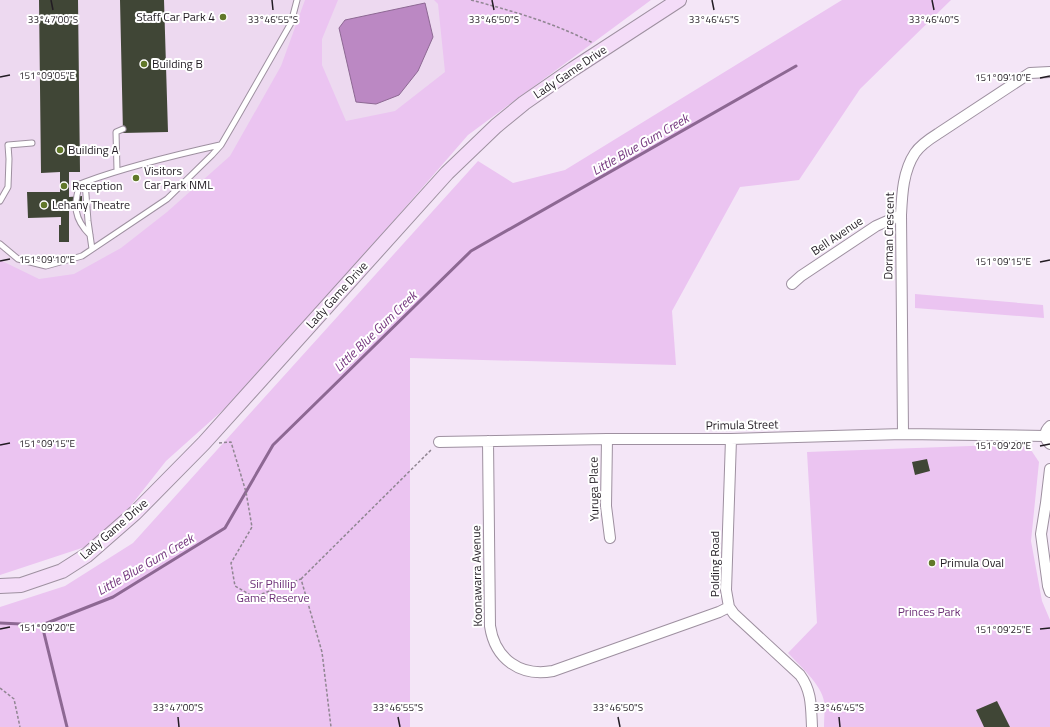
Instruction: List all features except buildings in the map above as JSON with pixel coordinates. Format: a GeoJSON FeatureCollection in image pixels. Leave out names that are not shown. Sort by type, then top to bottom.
{"type":"FeatureCollection","features":[{"type":"Feature","properties":{"kind":"main road","name":"Lady Game Drive"},"geometry":{"type":"LineString","coordinates":[[0,586],[21,585],[62,571],[87,555],[135,513],[204,443],[447,173],[496,126],[524,103],[573,69],[679,0]]}},
{"type":"Feature","properties":{"kind":"street","name":"Dorman Crescent"},"geometry":{"type":"LineString","coordinates":[[903,434],[901,216],[903,185],[908,167],[916,152],[935,136],[1020,79],[1030,73],[1050,72]]}},
{"type":"Feature","properties":{"kind":"street","name":"Bell Avenue"},"geometry":{"type":"LineString","coordinates":[[792,284],[801,276],[876,226],[901,216]]}},
{"type":"Feature","properties":{"kind":"street","name":"Primula Street"},"geometry":{"type":"LineString","coordinates":[[439,442],[607,439],[731,439],[903,434],[1048,435]]}},
{"type":"Feature","properties":{"kind":"street","name":"Yuruga Place"},"geometry":{"type":"LineString","coordinates":[[607,439],[606,506],[610,538]]}},
{"type":"Feature","properties":{"kind":"street","name":"Polding Road"},"geometry":{"type":"LineString","coordinates":[[731,439],[726,590],[729,608],[800,675],[807,684],[810,697],[812,727]]}},
{"type":"Feature","properties":{"kind":"street","name":"Koonawarra Avenue"},"geometry":{"type":"LineString","coordinates":[[488,441],[490,626],[491,635],[497,650],[507,661],[521,669],[545,673],[729,608]]}},
{"type":"Feature","properties":{"kind":"street"},"geometry":{"type":"LineString","coordinates":[[1050,469],[1041,534],[1050,592]]}},
{"type":"Feature","properties":{"kind":"lane"},"geometry":{"type":"LineString","coordinates":[[0,244],[18,259],[46,266],[82,256],[92,248],[120,232],[167,199],[221,145],[291,23],[297,0]]}},
{"type":"Feature","properties":{"kind":"lane"},"geometry":{"type":"LineString","coordinates":[[117,170],[116,132],[123,129]]}},
{"type":"Feature","properties":{"kind":"lane"},"geometry":{"type":"LineString","coordinates":[[0,201],[8,187],[8,145],[32,143]]}},
{"type":"Feature","properties":{"kind":"lane"},"geometry":{"type":"LineString","coordinates":[[90,236],[82,227],[77,216],[77,194],[80,184],[117,170],[221,145]]}},
{"type":"Feature","properties":{"kind":"lane"},"geometry":{"type":"LineString","coordinates":[[85,182],[92,248]]}},
{"type":"Feature","properties":{"kind":"path"},"geometry":{"type":"LineString","coordinates":[[471,0],[556,26],[604,49]]}},
{"type":"Feature","properties":{"kind":"path"},"geometry":{"type":"LineString","coordinates":[[204,443],[231,442],[246,492],[252,527],[231,563],[235,586],[254,597],[301,579],[439,442]]}},
{"type":"Feature","properties":{"kind":"path"},"geometry":{"type":"LineString","coordinates":[[301,579],[322,652],[331,727]]}},
{"type":"Feature","properties":{"kind":"path"},"geometry":{"type":"LineString","coordinates":[[0,688],[14,699],[20,727]]}},
{"type":"Feature","properties":{"kind":"shaded area"},"geometry":{"type":"Polygon","coordinates":[[[0,0],[648,0],[0,339],[0,0]]]}},
{"type":"Feature","properties":{"kind":"shaded area"},"geometry":{"type":"Polygon","coordinates":[[[425,3],[433,37],[418,71],[399,95],[376,104],[356,102],[339,28],[345,20],[425,3]]]}},
{"type":"Feature","properties":{"kind":"green space"},"geometry":{"type":"Polygon","coordinates":[[[305,0],[338,0],[322,39],[322,65],[346,121],[395,111],[445,72],[438,4],[434,0],[651,0],[468,135],[252,384],[166,461],[103,541],[0,575],[0,260],[39,279],[74,274],[121,248],[167,212],[230,156],[281,66],[305,0]]]}},
{"type":"Feature","properties":{"kind":"green space","name":"Sir Phillip Game Reserve"},"geometry":{"type":"Polygon","coordinates":[[[842,0],[951,0],[860,89],[799,180],[740,187],[672,311],[676,365],[410,358],[410,727],[0,727],[0,607],[65,586],[133,543],[478,161],[513,183],[565,170],[842,0]]]}},
{"type":"Feature","properties":{"kind":"green space"},"geometry":{"type":"Polygon","coordinates":[[[915,294],[1043,305],[1044,318],[915,308],[915,294]]]}},
{"type":"Feature","properties":{"kind":"green space","name":"Princes Park"},"geometry":{"type":"Polygon","coordinates":[[[1027,444],[1039,462],[1031,541],[1042,601],[1050,620],[1050,727],[824,727],[824,701],[819,688],[788,653],[817,623],[807,452],[1027,444]]]}},
{"type":"Feature","properties":{"kind":"waterway","name":"Little Blue Gum Creek"},"geometry":{"type":"LineString","coordinates":[[0,623],[42,625],[113,597],[225,528],[273,445],[471,251],[796,66]]}},
{"type":"Feature","properties":{"kind":"waterway"},"geometry":{"type":"LineString","coordinates":[[42,625],[67,727]]}},
{"type":"Feature","properties":{"kind":"place","name":"Staff Car Park 4"},"geometry":{"type":"Point","coordinates":[223,17]}},
{"type":"Feature","properties":{"kind":"place","name":"Building B"},"geometry":{"type":"Point","coordinates":[144,64]}},
{"type":"Feature","properties":{"kind":"place","name":"Building A"},"geometry":{"type":"Point","coordinates":[60,150]}},
{"type":"Feature","properties":{"kind":"place","name":"Visitors Car Park NML"},"geometry":{"type":"Point","coordinates":[136,178]}},
{"type":"Feature","properties":{"kind":"place","name":"Reception"},"geometry":{"type":"Point","coordinates":[64,186]}},
{"type":"Feature","properties":{"kind":"place","name":"Lehany Theatre"},"geometry":{"type":"Point","coordinates":[44,205]}},
{"type":"Feature","properties":{"kind":"place","name":"Primula Oval"},"geometry":{"type":"Point","coordinates":[932,563]}}]}
